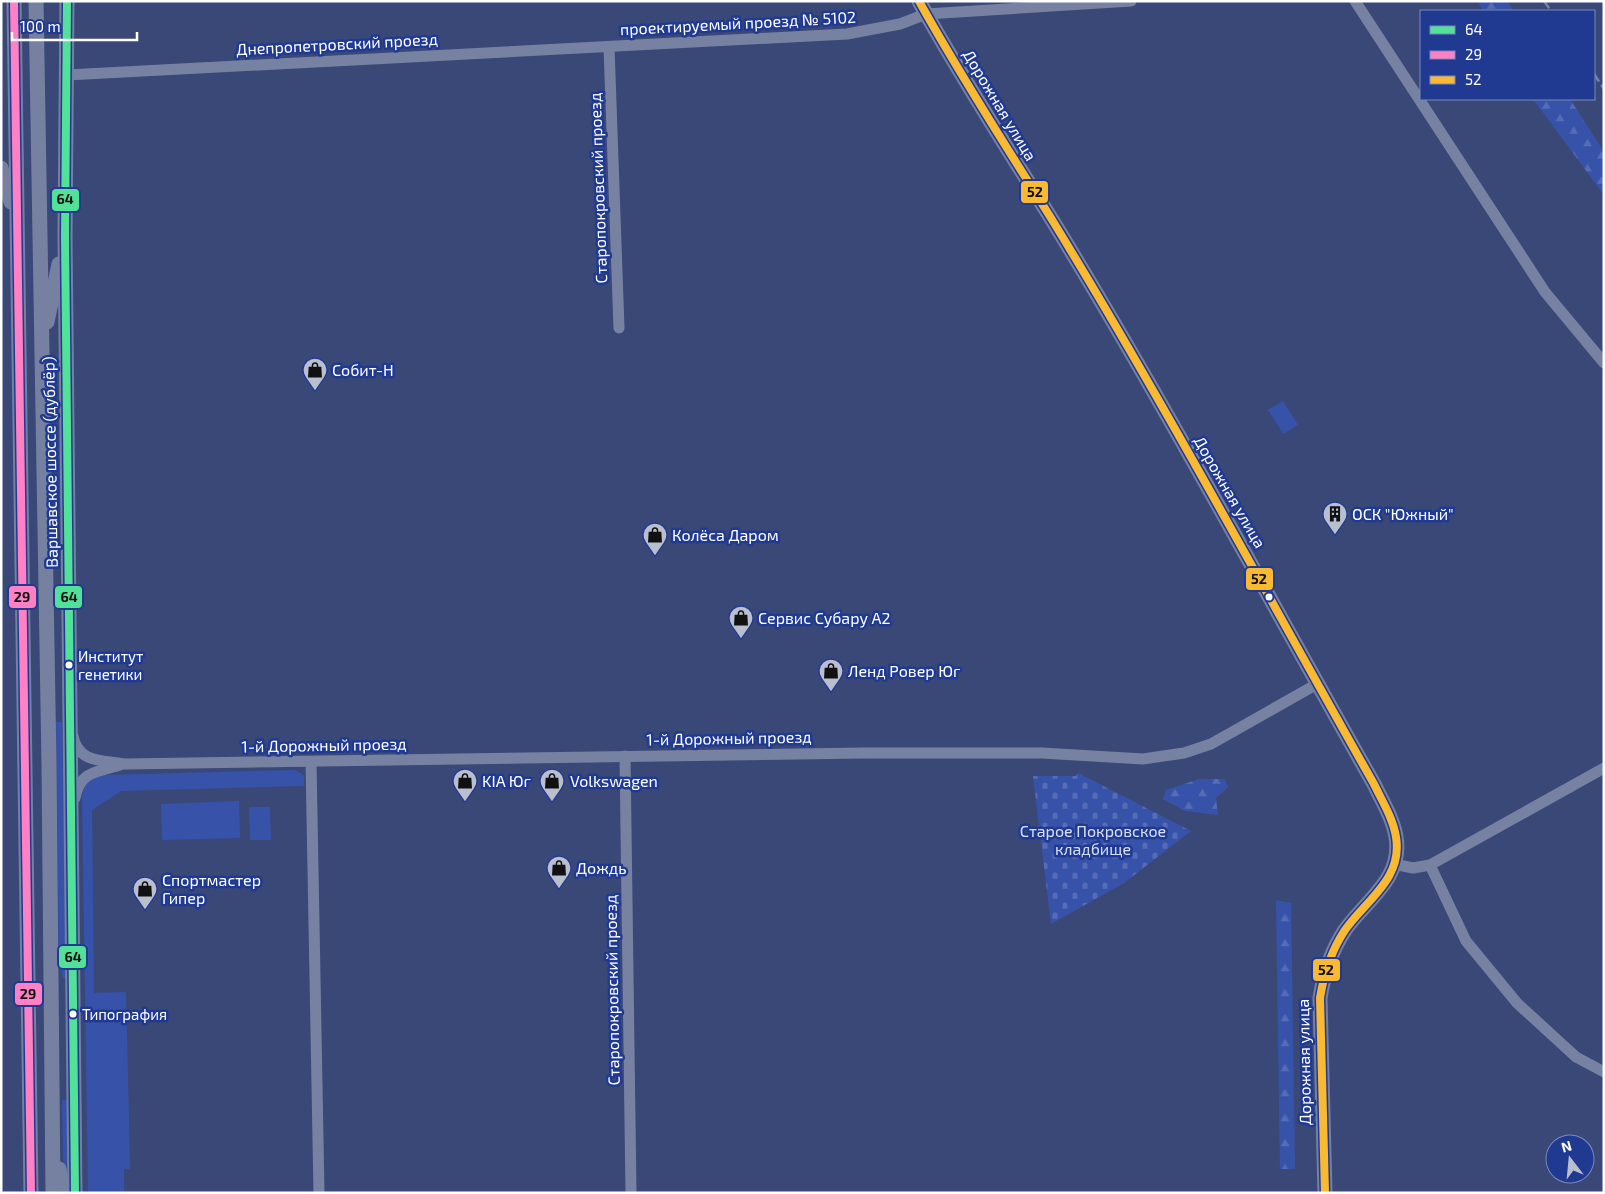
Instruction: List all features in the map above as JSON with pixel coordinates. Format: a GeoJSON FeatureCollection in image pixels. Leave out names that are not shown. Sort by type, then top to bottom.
{"type":"FeatureCollection","features":[{"type":"Feature","properties":{"kind":"main road"},"geometry":{"type":"LineString","coordinates":[[14,1],[32,1193]]}},
{"type":"Feature","properties":{"kind":"main road"},"geometry":{"type":"LineString","coordinates":[[36,1],[49,754],[52,1193]]}},
{"type":"Feature","properties":{"kind":"main road","name":"Варшавское шоссе (дублёр)"},"geometry":{"type":"LineString","coordinates":[[67,1],[65,236],[75,1193]]}},
{"type":"Feature","properties":{"kind":"main road","name":"Дорожная улица"},"geometry":{"type":"LineString","coordinates":[[922,8],[991,126],[1054,223],[1233,532],[1374,784],[1390,817],[1396,836],[1397,852],[1394,864],[1381,890],[1345,930],[1325,971],[1320,998],[1319,1031],[1325,1193]]}},
{"type":"Feature","properties":{"kind":"main road"},"geometry":{"type":"LineString","coordinates":[[1,168],[17,223]]}},
{"type":"Feature","properties":{"kind":"main road"},"geometry":{"type":"LineString","coordinates":[[41,348],[65,236]]}},
{"type":"Feature","properties":{"kind":"main road"},"geometry":{"type":"LineString","coordinates":[[52,1138],[64,1193]]}},
{"type":"Feature","properties":{"kind":"street","name":"проектируемый проезд № 5102"},"geometry":{"type":"LineString","coordinates":[[609,47],[847,34],[900,24],[922,8],[1131,1]]}},
{"type":"Feature","properties":{"kind":"street"},"geometry":{"type":"LineString","coordinates":[[1355,1],[1545,292],[1604,363]]}},
{"type":"Feature","properties":{"kind":"street","name":"Днепропетровский проезд"},"geometry":{"type":"LineString","coordinates":[[67,75],[609,47]]}},
{"type":"Feature","properties":{"kind":"street","name":"Старопокровский проезд"},"geometry":{"type":"LineString","coordinates":[[609,47],[619,328]]}},
{"type":"Feature","properties":{"kind":"street","name":"1-й Дорожный проезд"},"geometry":{"type":"LineString","coordinates":[[124,764],[625,756],[1022,753],[1116,759],[1160,758],[1211,744],[1317,684]]}},
{"type":"Feature","properties":{"kind":"street"},"geometry":{"type":"LineString","coordinates":[[70,721],[74,741],[80,754],[88,758],[124,764]]}},
{"type":"Feature","properties":{"kind":"street","name":"Старопокровский проезд"},"geometry":{"type":"LineString","coordinates":[[625,756],[631,1193]]}},
{"type":"Feature","properties":{"kind":"street"},"geometry":{"type":"LineString","coordinates":[[311,762],[319,1193]]}},
{"type":"Feature","properties":{"kind":"street"},"geometry":{"type":"LineString","coordinates":[[72,816],[77,789],[82,780],[93,773],[124,764]]}},
{"type":"Feature","properties":{"kind":"street"},"geometry":{"type":"LineString","coordinates":[[1394,864],[1413,868],[1430,865],[1604,768]]}},
{"type":"Feature","properties":{"kind":"street"},"geometry":{"type":"LineString","coordinates":[[1430,865],[1466,941],[1517,1003],[1576,1057],[1604,1072]]}},
{"type":"Feature","properties":{"kind":"green space"},"geometry":{"type":"Polygon","coordinates":[[[1478,1],[1507,1],[1513,10],[1482,10],[1478,1]]]}},
{"type":"Feature","properties":{"kind":"green space"},"geometry":{"type":"Polygon","coordinates":[[[1534,100],[1571,100],[1604,152],[1604,195],[1534,100]]]}},
{"type":"Feature","properties":{"kind":"green space"},"geometry":{"type":"Polygon","coordinates":[[[1283,401],[1298,425],[1283,434],[1268,410],[1283,401]]]}},
{"type":"Feature","properties":{"kind":"green space"},"geometry":{"type":"Polygon","coordinates":[[[56,722],[62,722],[67,979],[63,978],[59,965],[56,722]]]}},
{"type":"Feature","properties":{"kind":"green space"},"geometry":{"type":"Polygon","coordinates":[[[295,770],[304,775],[304,786],[121,791],[92,810],[94,993],[126,992],[130,1169],[124,1169],[124,1193],[88,1193],[82,796],[84,788],[86,784],[103,775],[295,770]]]}},
{"type":"Feature","properties":{"kind":"green space","name":"Старое Покровское кладбище"},"geometry":{"type":"Polygon","coordinates":[[[1078,773],[1191,831],[1124,883],[1051,924],[1033,776],[1076,776],[1078,773]]]}},
{"type":"Feature","properties":{"kind":"green space"},"geometry":{"type":"Polygon","coordinates":[[[1199,779],[1225,779],[1228,787],[1216,798],[1218,815],[1185,811],[1163,799],[1166,790],[1199,779]]]}},
{"type":"Feature","properties":{"kind":"green space"},"geometry":{"type":"Polygon","coordinates":[[[239,801],[240,838],[162,840],[161,804],[239,801]]]}},
{"type":"Feature","properties":{"kind":"green space"},"geometry":{"type":"Polygon","coordinates":[[[249,807],[270,807],[271,840],[250,840],[249,807]]]}},
{"type":"Feature","properties":{"kind":"green space"},"geometry":{"type":"Polygon","coordinates":[[[1276,900],[1291,903],[1295,1169],[1280,1169],[1276,900]]]}},
{"type":"Feature","properties":{"kind":"green space"},"geometry":{"type":"Polygon","coordinates":[[[62,1100],[68,1100],[68,1169],[66,1169],[63,1162],[62,1100]]]}},
{"type":"Feature","properties":{"kind":"railway"},"geometry":{"type":"LineString","coordinates":[[1544,1],[1550,10]]}},
{"type":"Feature","properties":{"kind":"railway"},"geometry":{"type":"LineString","coordinates":[[1595,76],[1604,89]]}},
{"type":"Feature","properties":{"kind":"transit line","name":"29"},"geometry":{"type":"LineString","coordinates":[[14,1],[31,1193]]}},
{"type":"Feature","properties":{"kind":"transit line","name":"64"},"geometry":{"type":"LineString","coordinates":[[67,1],[65,236],[75,1193]]}},
{"type":"Feature","properties":{"kind":"transit line","name":"52"},"geometry":{"type":"LineString","coordinates":[[919,1],[968,85],[1096,292],[1374,784],[1392,823],[1396,837],[1397,852],[1394,865],[1381,888],[1340,938],[1329,962],[1320,998],[1325,1193]]}},
{"type":"Feature","properties":{"kind":"place","name":"Собит-Н"},"geometry":{"type":"Point","coordinates":[315,391]}},
{"type":"Feature","properties":{"kind":"place","name":"ОСК \"Южный\""},"geometry":{"type":"Point","coordinates":[1335,535]}},
{"type":"Feature","properties":{"kind":"place","name":"Колёса Даром"},"geometry":{"type":"Point","coordinates":[655,556]}},
{"type":"Feature","properties":{"kind":"place","name":"Сервис Субару А2"},"geometry":{"type":"Point","coordinates":[741,639]}},
{"type":"Feature","properties":{"kind":"place","name":"Институт генетики"},"geometry":{"type":"Point","coordinates":[69,665]}},
{"type":"Feature","properties":{"kind":"place","name":"Ленд Ровер Юг"},"geometry":{"type":"Point","coordinates":[831,692]}},
{"type":"Feature","properties":{"kind":"place","name":"KIA Юг"},"geometry":{"type":"Point","coordinates":[465,802]}},
{"type":"Feature","properties":{"kind":"place","name":"Volkswagen"},"geometry":{"type":"Point","coordinates":[552,802]}},
{"type":"Feature","properties":{"kind":"place","name":"Дождь"},"geometry":{"type":"Point","coordinates":[559,889]}},
{"type":"Feature","properties":{"kind":"place","name":"Спортмастер Гипер"},"geometry":{"type":"Point","coordinates":[145,910]}},
{"type":"Feature","properties":{"kind":"place","name":"Типография"},"geometry":{"type":"Point","coordinates":[73,1014]}}]}
